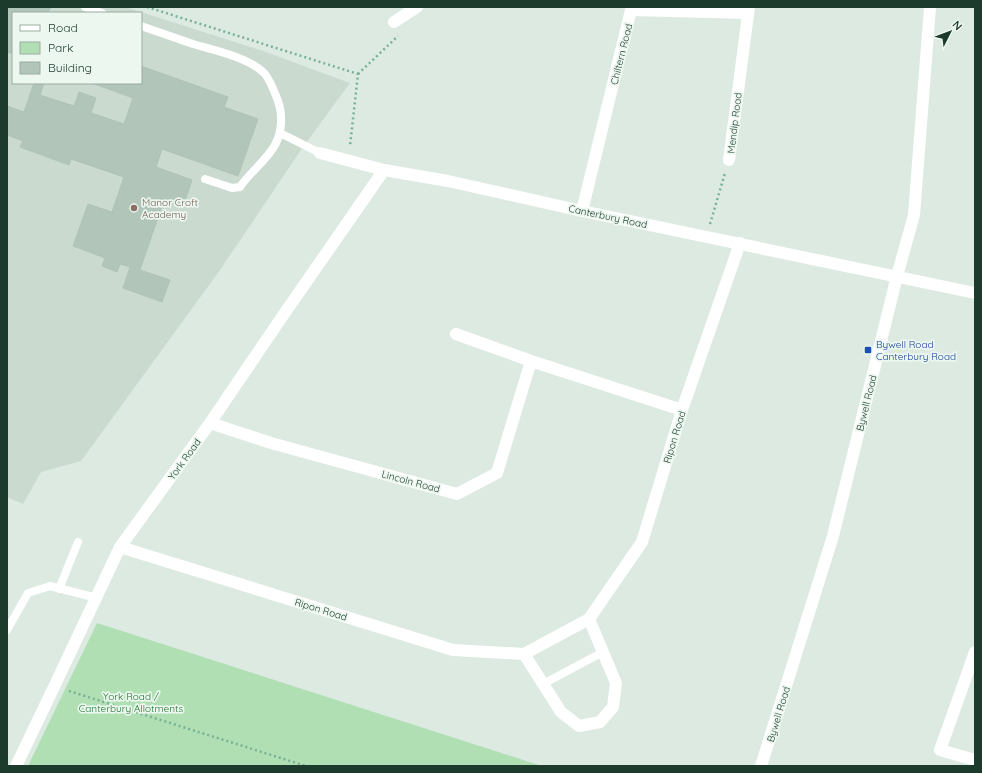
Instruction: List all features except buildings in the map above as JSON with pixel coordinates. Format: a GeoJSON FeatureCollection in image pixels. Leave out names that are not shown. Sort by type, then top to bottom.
{"type":"FeatureCollection","features":[{"type":"Feature","properties":{"kind":"street","name":"Bywell Road"},"geometry":{"type":"LineString","coordinates":[[762,766],[833,536],[897,276],[914,215],[930,7]]}},
{"type":"Feature","properties":{"kind":"street"},"geometry":{"type":"LineString","coordinates":[[394,22],[414,8]]}},
{"type":"Feature","properties":{"kind":"street","name":"Chiltern Road"},"geometry":{"type":"LineString","coordinates":[[582,211],[631,10],[748,10]]}},
{"type":"Feature","properties":{"kind":"street","name":"Mendip Road"},"geometry":{"type":"LineString","coordinates":[[729,160],[748,10]]}},
{"type":"Feature","properties":{"kind":"street","name":"Canterbury Road"},"geometry":{"type":"LineString","coordinates":[[320,153],[384,170],[448,181],[582,211],[975,293]]}},
{"type":"Feature","properties":{"kind":"street","name":"York Road"},"geometry":{"type":"LineString","coordinates":[[16,766],[120,547],[210,423],[384,170]]}},
{"type":"Feature","properties":{"kind":"street","name":"Ripon Road"},"geometry":{"type":"LineString","coordinates":[[120,547],[453,650],[524,654],[589,619],[642,542],[682,410],[740,243]]}},
{"type":"Feature","properties":{"kind":"street"},"geometry":{"type":"LineString","coordinates":[[456,334],[531,361],[682,410]]}},
{"type":"Feature","properties":{"kind":"street","name":"Lincoln Road"},"geometry":{"type":"LineString","coordinates":[[210,423],[271,443],[457,494],[497,473],[531,361]]}},
{"type":"Feature","properties":{"kind":"street"},"geometry":{"type":"LineString","coordinates":[[524,654],[561,712],[579,726],[600,722],[613,707],[616,683],[589,619]]}},
{"type":"Feature","properties":{"kind":"street"},"geometry":{"type":"LineString","coordinates":[[975,652],[940,750],[975,760]]}},
{"type":"Feature","properties":{"kind":"lane"},"geometry":{"type":"LineString","coordinates":[[85,7],[99,12]]}},
{"type":"Feature","properties":{"kind":"lane"},"geometry":{"type":"LineString","coordinates":[[142,26],[229,54],[253,65],[264,72],[275,92],[281,107],[282,121],[280,133],[275,145],[262,162],[245,178],[240,187],[232,188],[205,179]]}},
{"type":"Feature","properties":{"kind":"lane"},"geometry":{"type":"LineString","coordinates":[[280,133],[320,153]]}},
{"type":"Feature","properties":{"kind":"lane"},"geometry":{"type":"LineString","coordinates":[[59,589],[78,542]]}},
{"type":"Feature","properties":{"kind":"lane"},"geometry":{"type":"LineString","coordinates":[[7,630],[28,593],[50,586],[97,598]]}},
{"type":"Feature","properties":{"kind":"lane"},"geometry":{"type":"LineString","coordinates":[[543,684],[603,652]]}},
{"type":"Feature","properties":{"kind":"path"},"geometry":{"type":"LineString","coordinates":[[147,7],[358,74]]}},
{"type":"Feature","properties":{"kind":"path"},"geometry":{"type":"LineString","coordinates":[[348,160],[358,74],[400,34],[394,22]]}},
{"type":"Feature","properties":{"kind":"path","name":"Mendip Road"},"geometry":{"type":"LineString","coordinates":[[706,237],[729,160]]}},
{"type":"Feature","properties":{"kind":"path"},"geometry":{"type":"LineString","coordinates":[[54,687],[306,766]]}},
{"type":"Feature","properties":{"kind":"shaded area","name":"Manor Croft Academy"},"geometry":{"type":"Polygon","coordinates":[[[7,7],[125,7],[141,12],[12,12],[12,84],[142,84],[142,12],[263,51],[350,83],[303,147],[220,270],[81,461],[41,472],[23,504],[7,497],[7,7]]]}},
{"type":"Feature","properties":{"kind":"green space","name":"York Road / Canterbury Allotments"},"geometry":{"type":"Polygon","coordinates":[[[97,623],[542,766],[28,766],[97,623]]]}},
{"type":"Feature","properties":{"kind":"place","name":"Manor Croft Academy"},"geometry":{"type":"Point","coordinates":[134,208]}},
{"type":"Feature","properties":{"kind":"place","name":"Bywell Road Canterbury Road"},"geometry":{"type":"Point","coordinates":[868,350]}}]}
